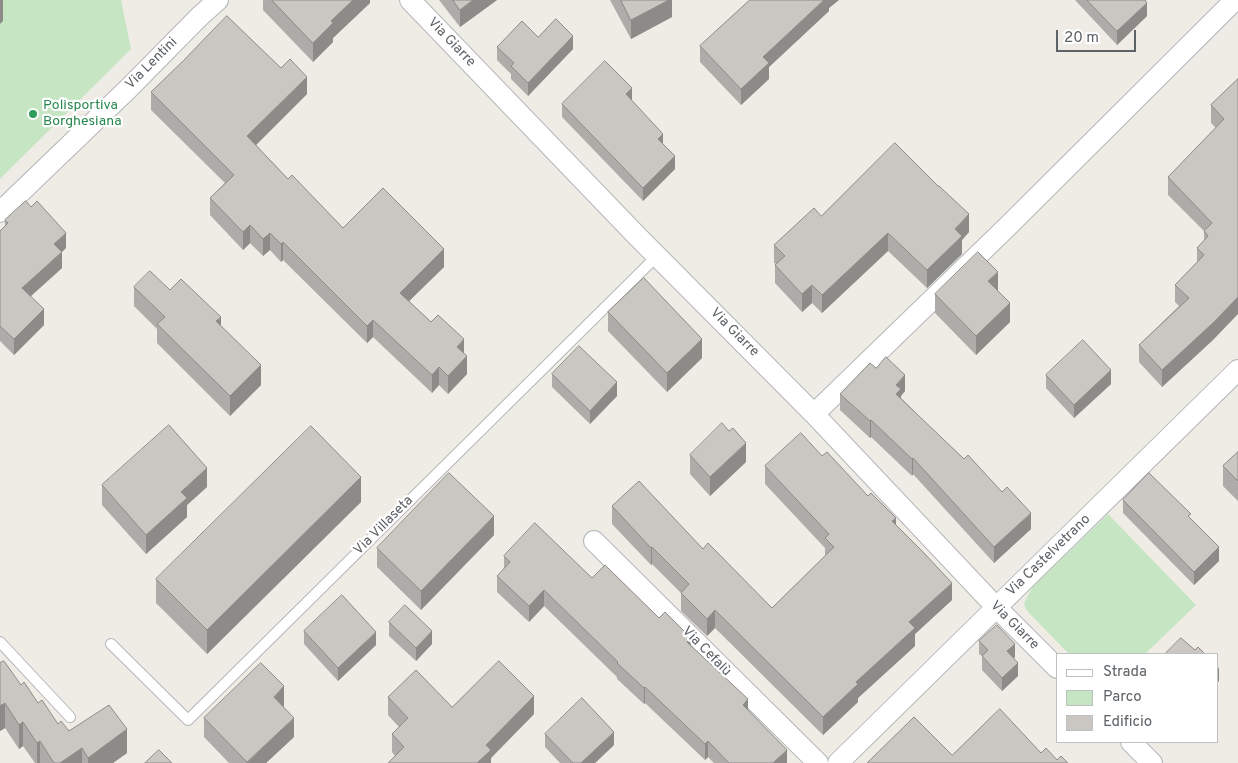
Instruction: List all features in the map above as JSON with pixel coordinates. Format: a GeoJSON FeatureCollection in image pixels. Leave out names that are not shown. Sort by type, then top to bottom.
{"type":"FeatureCollection","features":[{"type":"Feature","properties":{"kind":"street","name":"Via Lentini"},"geometry":{"type":"LineString","coordinates":[[0,212],[218,0]]}},
{"type":"Feature","properties":{"kind":"street","name":"Via Giarre"},"geometry":{"type":"LineString","coordinates":[[410,0],[814,414],[996,607],[1056,667]]}},
{"type":"Feature","properties":{"kind":"street"},"geometry":{"type":"LineString","coordinates":[[814,414],[1006,228],[1235,0]]}},
{"type":"Feature","properties":{"kind":"street","name":"Via Castelvetrano"},"geometry":{"type":"LineString","coordinates":[[838,763],[1238,370]]}},
{"type":"Feature","properties":{"kind":"street","name":"Via Cefalù"},"geometry":{"type":"LineString","coordinates":[[594,541],[818,763]]}},
{"type":"Feature","properties":{"kind":"street"},"geometry":{"type":"LineString","coordinates":[[1132,743],[1152,763]]}},
{"type":"Feature","properties":{"kind":"lane","name":"Via Villaseta"},"geometry":{"type":"LineString","coordinates":[[110,644],[188,720],[658,256]]}},
{"type":"Feature","properties":{"kind":"lane"},"geometry":{"type":"LineString","coordinates":[[0,642],[70,717]]}},
{"type":"Feature","properties":{"kind":"green space","name":"Polisportiva Borghesiana"},"geometry":{"type":"Polygon","coordinates":[[[0,0],[121,0],[131,49],[0,179],[0,0]]]}},
{"type":"Feature","properties":{"kind":"green space"},"geometry":{"type":"Polygon","coordinates":[[[1108,514],[1196,605],[1146,653],[1068,653],[1026,609],[1024,603],[1032,588],[1108,514]]]}},
{"type":"Feature","properties":{"kind":"building"},"geometry":{"type":"Polygon","coordinates":[[[272,0],[353,0],[331,21],[333,23],[313,43],[272,0]]]}},
{"type":"Feature","properties":{"kind":"building"},"geometry":{"type":"Polygon","coordinates":[[[453,0],[473,0],[460,10],[453,0]]]}},
{"type":"Feature","properties":{"kind":"building"},"geometry":{"type":"Polygon","coordinates":[[[621,0],[669,0],[631,20],[621,0]]]}},
{"type":"Feature","properties":{"kind":"building"},"geometry":{"type":"Polygon","coordinates":[[[750,0],[824,0],[763,57],[769,63],[741,89],[700,46],[750,0]]]}},
{"type":"Feature","properties":{"kind":"building"},"geometry":{"type":"Polygon","coordinates":[[[1087,0],[1145,0],[1147,3],[1117,31],[1087,0]]]}},
{"type":"Feature","properties":{"kind":"building"},"geometry":{"type":"Polygon","coordinates":[[[227,16],[281,68],[290,59],[307,77],[247,136],[288,179],[292,175],[343,228],[383,188],[444,249],[400,293],[431,322],[438,315],[464,339],[457,347],[467,356],[448,376],[439,367],[432,375],[373,320],[367,326],[283,242],[281,244],[270,233],[263,239],[250,225],[243,232],[210,198],[234,175],[151,92],[227,16]]]}},
{"type":"Feature","properties":{"kind":"building"},"geometry":{"type":"Polygon","coordinates":[[[556,19],[573,36],[528,83],[511,66],[514,63],[497,47],[522,21],[538,37],[556,19]]]}},
{"type":"Feature","properties":{"kind":"building"},"geometry":{"type":"Polygon","coordinates":[[[605,61],[632,88],[626,94],[663,134],[658,139],[675,156],[643,188],[562,104],[605,61]]]}},
{"type":"Feature","properties":{"kind":"building"},"geometry":{"type":"Polygon","coordinates":[[[1238,79],[1238,297],[1162,370],[1139,345],[1189,298],[1175,285],[1204,255],[1197,248],[1208,236],[1204,231],[1212,223],[1168,177],[1224,119],[1211,105],[1238,79]]]}},
{"type":"Feature","properties":{"kind":"building"},"geometry":{"type":"Polygon","coordinates":[[[895,143],[969,214],[955,229],[962,236],[927,270],[888,233],[822,295],[812,285],[802,294],[775,265],[785,256],[774,245],[814,208],[821,216],[895,143]]]}},
{"type":"Feature","properties":{"kind":"building"},"geometry":{"type":"Polygon","coordinates":[[[26,201],[31,207],[37,201],[66,233],[54,244],[62,252],[22,288],[44,309],[14,339],[0,326],[0,231],[8,223],[5,220],[26,201]]]}},
{"type":"Feature","properties":{"kind":"building"},"geometry":{"type":"Polygon","coordinates":[[[978,252],[998,272],[988,281],[1010,303],[976,336],[935,294],[978,252]]]}},
{"type":"Feature","properties":{"kind":"building"},"geometry":{"type":"Polygon","coordinates":[[[150,271],[170,290],[181,279],[221,317],[216,321],[261,365],[230,396],[157,324],[165,317],[134,287],[150,271]]]}},
{"type":"Feature","properties":{"kind":"building"},"geometry":{"type":"Polygon","coordinates":[[[644,278],[702,339],[667,373],[608,312],[644,278]]]}},
{"type":"Feature","properties":{"kind":"building"},"geometry":{"type":"Polygon","coordinates":[[[1083,340],[1111,370],[1074,405],[1046,375],[1083,340]]]}},
{"type":"Feature","properties":{"kind":"building"},"geometry":{"type":"Polygon","coordinates":[[[579,346],[617,382],[590,411],[552,374],[579,346]]]}},
{"type":"Feature","properties":{"kind":"building"},"geometry":{"type":"Polygon","coordinates":[[[886,357],[905,375],[896,385],[901,389],[896,394],[964,459],[968,455],[1002,492],[1007,487],[1031,513],[994,547],[913,458],[840,394],[870,363],[876,368],[886,357]]]}},
{"type":"Feature","properties":{"kind":"building"},"geometry":{"type":"Polygon","coordinates":[[[722,423],[729,431],[733,428],[746,443],[710,477],[690,455],[722,423]]]}},
{"type":"Feature","properties":{"kind":"building"},"geometry":{"type":"Polygon","coordinates":[[[169,425],[207,468],[181,492],[187,498],[146,535],[102,485],[169,425]]]}},
{"type":"Feature","properties":{"kind":"building"},"geometry":{"type":"Polygon","coordinates":[[[311,426],[361,477],[207,630],[156,579],[311,426]]]}},
{"type":"Feature","properties":{"kind":"building"},"geometry":{"type":"Polygon","coordinates":[[[801,433],[822,456],[827,452],[868,496],[871,493],[896,518],[892,521],[952,583],[909,622],[915,628],[856,682],[858,684],[823,717],[715,610],[707,619],[681,593],[689,584],[651,548],[612,506],[639,481],[703,549],[708,543],[772,608],[834,547],[825,538],[829,534],[765,466],[801,433]]]}},
{"type":"Feature","properties":{"kind":"building"},"geometry":{"type":"Polygon","coordinates":[[[1238,452],[1238,481],[1223,466],[1238,452]]]}},
{"type":"Feature","properties":{"kind":"building"},"geometry":{"type":"Polygon","coordinates":[[[449,473],[494,516],[421,591],[377,548],[449,473]]]}},
{"type":"Feature","properties":{"kind":"building"},"geometry":{"type":"Polygon","coordinates":[[[1149,473],[1191,514],[1188,516],[1219,547],[1194,572],[1123,500],[1149,473]]]}},
{"type":"Feature","properties":{"kind":"building"},"geometry":{"type":"Polygon","coordinates":[[[535,523],[592,578],[605,565],[659,618],[665,612],[691,638],[687,642],[748,699],[743,705],[787,750],[773,763],[729,763],[708,741],[705,744],[617,663],[544,590],[529,606],[497,576],[510,562],[504,556],[535,523]]]}},
{"type":"Feature","properties":{"kind":"building"},"geometry":{"type":"Polygon","coordinates":[[[342,595],[376,632],[338,668],[304,631],[342,595]]]}},
{"type":"Feature","properties":{"kind":"building"},"geometry":{"type":"Polygon","coordinates":[[[405,605],[432,631],[416,648],[389,622],[405,605]]]}},
{"type":"Feature","properties":{"kind":"building"},"geometry":{"type":"Polygon","coordinates":[[[997,625],[1015,644],[1007,651],[1018,663],[1002,678],[982,656],[988,650],[979,641],[997,625]]]}},
{"type":"Feature","properties":{"kind":"building"},"geometry":{"type":"Polygon","coordinates":[[[1181,638],[1195,650],[1198,647],[1204,653],[1166,653],[1181,638]]]}},
{"type":"Feature","properties":{"kind":"building"},"geometry":{"type":"Polygon","coordinates":[[[4,661],[21,685],[24,682],[38,703],[42,700],[58,724],[61,721],[69,731],[109,705],[127,729],[88,758],[82,748],[60,763],[54,763],[40,741],[37,743],[23,722],[19,725],[5,703],[0,706],[0,663],[4,661]]]}},
{"type":"Feature","properties":{"kind":"building"},"geometry":{"type":"Polygon","coordinates":[[[499,661],[534,696],[486,745],[491,750],[477,763],[388,763],[404,747],[392,734],[408,718],[388,697],[416,670],[452,707],[499,661]]]}},
{"type":"Feature","properties":{"kind":"building"},"geometry":{"type":"Polygon","coordinates":[[[261,663],[284,686],[274,697],[294,718],[247,762],[204,718],[261,663]]]}},
{"type":"Feature","properties":{"kind":"building"},"geometry":{"type":"Polygon","coordinates":[[[582,698],[614,732],[581,763],[573,763],[545,734],[582,698]]]}},
{"type":"Feature","properties":{"kind":"building"},"geometry":{"type":"Polygon","coordinates":[[[1000,709],[1041,753],[1046,748],[1057,760],[1061,756],[1068,763],[867,763],[914,717],[952,755],[1000,709]]]}},
{"type":"Feature","properties":{"kind":"building"},"geometry":{"type":"Polygon","coordinates":[[[159,750],[172,763],[145,763],[159,750]]]}},
{"type":"Feature","properties":{"kind":"place","name":"Polisportiva Borghesiana"},"geometry":{"type":"Point","coordinates":[33,114]}}]}
